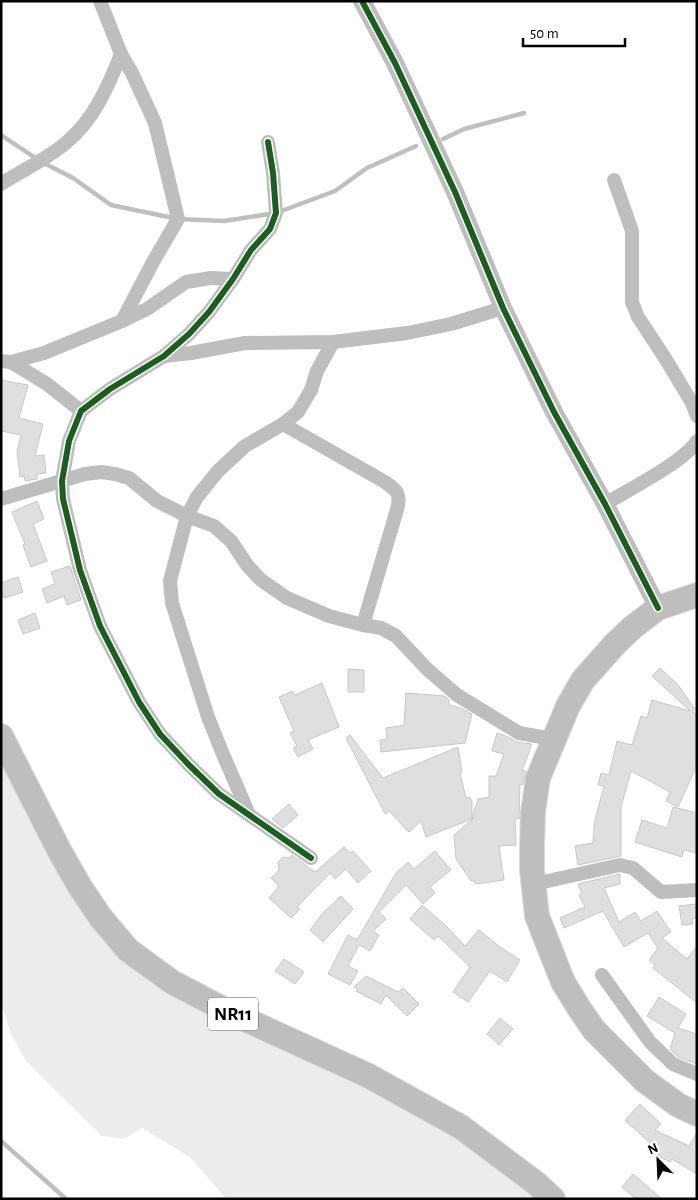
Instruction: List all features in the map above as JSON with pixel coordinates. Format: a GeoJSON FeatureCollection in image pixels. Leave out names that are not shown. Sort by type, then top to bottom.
{"type":"FeatureCollection","features":[{"type":"Feature","properties":{"kind":"highway"},"geometry":{"type":"LineString","coordinates":[[697,595],[658,608],[615,644],[583,680],[568,706],[538,778],[533,812],[532,870],[537,916],[563,982],[594,1030],[645,1081],[678,1105],[697,1114]]}},
{"type":"Feature","properties":{"kind":"highway","name":"NR11"},"geometry":{"type":"LineString","coordinates":[[1,736],[80,887],[101,918],[128,950],[172,982],[231,1013],[366,1075],[461,1127],[537,1184],[553,1199]]}},
{"type":"Feature","properties":{"kind":"street"},"geometry":{"type":"LineString","coordinates":[[100,1],[121,54],[155,123],[178,219],[122,321]]}},
{"type":"Feature","properties":{"kind":"street"},"geometry":{"type":"LineString","coordinates":[[362,1],[396,63],[455,192],[503,308],[554,412],[605,504],[658,608]]}},
{"type":"Feature","properties":{"kind":"street"},"geometry":{"type":"LineString","coordinates":[[1,184],[68,142],[91,116],[107,90],[121,54]]}},
{"type":"Feature","properties":{"kind":"street"},"geometry":{"type":"LineString","coordinates":[[268,142],[276,213],[270,229],[251,250],[233,279],[189,334],[164,356],[110,389],[81,411],[68,441],[62,481],[63,499],[80,570],[100,626],[139,702],[160,734],[219,794],[311,858]]}},
{"type":"Feature","properties":{"kind":"street"},"geometry":{"type":"LineString","coordinates":[[614,180],[632,231],[632,302],[638,317],[666,358],[692,403],[697,416]]}},
{"type":"Feature","properties":{"kind":"street"},"geometry":{"type":"LineString","coordinates":[[6,361],[44,353],[122,321],[147,309],[186,282],[212,278],[233,279]]}},
{"type":"Feature","properties":{"kind":"street"},"geometry":{"type":"LineString","coordinates":[[164,356],[191,353],[245,342],[332,342],[407,333],[451,324],[503,308]]}},
{"type":"Feature","properties":{"kind":"street"},"geometry":{"type":"LineString","coordinates":[[248,813],[208,717],[172,603],[170,581],[187,516],[197,497],[218,471],[245,446],[283,424],[298,412],[332,342]]}},
{"type":"Feature","properties":{"kind":"street"},"geometry":{"type":"LineString","coordinates":[[6,361],[47,384],[81,411]]}},
{"type":"Feature","properties":{"kind":"street"},"geometry":{"type":"LineString","coordinates":[[283,424],[396,490],[399,498],[398,506],[363,625]]}},
{"type":"Feature","properties":{"kind":"street"},"geometry":{"type":"LineString","coordinates":[[605,504],[674,462],[692,449],[697,441]]}},
{"type":"Feature","properties":{"kind":"street"},"geometry":{"type":"LineString","coordinates":[[1,499],[85,474],[101,472],[129,478],[157,501],[187,516],[214,526],[231,541],[261,580],[280,594],[329,616],[381,628],[396,636],[427,669],[458,695],[519,732],[553,739]]}},
{"type":"Feature","properties":{"kind":"street"},"geometry":{"type":"LineString","coordinates":[[534,884],[620,865],[634,868],[661,892],[697,890]]}},
{"type":"Feature","properties":{"kind":"street"},"geometry":{"type":"LineString","coordinates":[[602,974],[650,1042],[673,1064],[697,1074]]}},
{"type":"Feature","properties":{"kind":"shaded area"},"geometry":{"type":"Polygon","coordinates":[[[1,736],[128,950],[366,1075],[553,1199],[226,1199],[191,1158],[142,1128],[124,1139],[102,1136],[26,1061],[11,1034],[1,1002],[1,736]]]}},
{"type":"Feature","properties":{"kind":"building"},"geometry":{"type":"Polygon","coordinates":[[[1,380],[28,385],[19,418],[43,424],[35,456],[44,455],[46,473],[37,474],[37,479],[25,481],[24,476],[20,477],[17,452],[21,435],[1,431],[1,380]]]}},
{"type":"Feature","properties":{"kind":"building"},"geometry":{"type":"Polygon","coordinates":[[[37,501],[44,519],[33,524],[47,561],[31,567],[23,545],[25,544],[12,512],[37,501]]]}},
{"type":"Feature","properties":{"kind":"building"},"geometry":{"type":"Polygon","coordinates":[[[70,566],[81,600],[67,605],[64,596],[47,603],[42,589],[55,584],[51,572],[70,566]]]}},
{"type":"Feature","properties":{"kind":"building"},"geometry":{"type":"Polygon","coordinates":[[[18,577],[23,592],[4,598],[1,583],[18,577]]]}},
{"type":"Feature","properties":{"kind":"building"},"geometry":{"type":"Polygon","coordinates":[[[35,613],[40,628],[23,634],[18,620],[35,613]]]}},
{"type":"Feature","properties":{"kind":"building"},"geometry":{"type":"Polygon","coordinates":[[[660,668],[678,685],[695,709],[692,712],[697,714],[697,765],[678,807],[666,801],[670,792],[631,771],[621,807],[621,856],[578,865],[575,846],[593,843],[594,824],[604,786],[598,785],[601,773],[609,775],[617,741],[632,745],[641,716],[647,718],[652,700],[690,711],[652,676],[660,668]]]}},
{"type":"Feature","properties":{"kind":"building"},"geometry":{"type":"Polygon","coordinates":[[[348,669],[364,670],[364,692],[348,692],[348,669]]]}},
{"type":"Feature","properties":{"kind":"building"},"geometry":{"type":"Polygon","coordinates":[[[322,683],[339,727],[308,740],[313,749],[298,757],[293,748],[297,746],[290,733],[294,731],[279,697],[293,691],[295,695],[322,683]]]}},
{"type":"Feature","properties":{"kind":"building"},"geometry":{"type":"Polygon","coordinates":[[[406,693],[445,696],[449,700],[449,705],[461,708],[472,714],[465,743],[381,752],[380,740],[387,739],[386,728],[404,725],[406,693]]]}},
{"type":"Feature","properties":{"kind":"building"},"geometry":{"type":"Polygon","coordinates":[[[497,733],[517,742],[532,744],[522,771],[526,771],[523,785],[520,784],[519,819],[515,819],[516,845],[499,846],[504,880],[476,884],[473,880],[471,881],[456,859],[454,835],[474,818],[426,837],[421,821],[409,832],[389,811],[385,814],[346,738],[350,735],[383,778],[458,747],[462,772],[460,773],[466,798],[470,797],[472,800],[472,818],[478,799],[489,797],[489,776],[496,776],[504,754],[492,751],[497,733]]]}},
{"type":"Feature","properties":{"kind":"building"},"geometry":{"type":"Polygon","coordinates":[[[289,804],[298,815],[283,828],[272,819],[289,804]]]}},
{"type":"Feature","properties":{"kind":"building"},"geometry":{"type":"Polygon","coordinates":[[[673,807],[697,813],[697,853],[684,850],[682,857],[635,842],[642,820],[667,828],[673,807]]]}},
{"type":"Feature","properties":{"kind":"building"},"geometry":{"type":"Polygon","coordinates":[[[344,847],[350,853],[353,851],[371,871],[358,883],[346,869],[335,879],[330,873],[297,907],[300,909],[291,918],[269,898],[279,886],[271,878],[279,870],[278,862],[283,857],[290,858],[292,855],[315,872],[344,847]]]}},
{"type":"Feature","properties":{"kind":"building"},"geometry":{"type":"Polygon","coordinates":[[[435,851],[451,870],[430,887],[435,893],[423,904],[406,885],[379,912],[386,919],[373,931],[379,935],[370,951],[359,945],[348,966],[358,971],[350,985],[328,974],[348,935],[357,940],[396,873],[408,862],[414,869],[435,851]]]}},
{"type":"Feature","properties":{"kind":"building"},"geometry":{"type":"Polygon","coordinates":[[[620,874],[620,884],[604,888],[619,922],[635,912],[641,921],[657,911],[671,932],[662,938],[687,959],[697,946],[697,1003],[653,968],[655,965],[649,960],[658,948],[648,933],[624,947],[603,911],[564,928],[560,918],[585,907],[579,895],[582,894],[578,884],[620,874]]]}},
{"type":"Feature","properties":{"kind":"building"},"geometry":{"type":"Polygon","coordinates":[[[341,896],[353,909],[323,942],[310,930],[323,913],[341,896]]]}},
{"type":"Feature","properties":{"kind":"building"},"geometry":{"type":"Polygon","coordinates":[[[697,904],[697,918],[692,919],[693,924],[682,925],[679,906],[697,904]]]}},
{"type":"Feature","properties":{"kind":"building"},"geometry":{"type":"Polygon","coordinates":[[[422,905],[465,946],[479,930],[520,960],[507,982],[490,971],[468,1002],[453,992],[470,967],[438,936],[434,940],[410,919],[422,905]]]}},
{"type":"Feature","properties":{"kind":"building"},"geometry":{"type":"Polygon","coordinates":[[[284,959],[304,972],[295,984],[275,971],[284,959]]]}},
{"type":"Feature","properties":{"kind":"building"},"geometry":{"type":"Polygon","coordinates":[[[366,976],[398,992],[403,988],[419,1004],[407,1016],[386,995],[381,1004],[356,991],[358,989],[354,987],[366,976]]]}},
{"type":"Feature","properties":{"kind":"building"},"geometry":{"type":"Polygon","coordinates":[[[659,997],[686,1014],[678,1028],[697,1034],[697,1064],[678,1057],[670,1049],[675,1033],[647,1016],[659,997]]]}},
{"type":"Feature","properties":{"kind":"building"},"geometry":{"type":"Polygon","coordinates":[[[500,1018],[513,1029],[499,1045],[487,1034],[500,1018]]]}},
{"type":"Feature","properties":{"kind":"building"},"geometry":{"type":"Polygon","coordinates":[[[640,1104],[661,1124],[655,1130],[689,1146],[697,1133],[697,1174],[672,1159],[670,1162],[650,1152],[653,1146],[625,1120],[640,1104]]]}},
{"type":"Feature","properties":{"kind":"building"},"geometry":{"type":"Polygon","coordinates":[[[633,1174],[662,1199],[636,1199],[622,1187],[633,1174]]]}},
{"type":"Feature","properties":{"kind":"waterway"},"geometry":{"type":"LineString","coordinates":[[443,139],[464,129],[524,113]]}},
{"type":"Feature","properties":{"kind":"waterway"},"geometry":{"type":"LineString","coordinates":[[1,135],[40,161],[73,178],[111,205],[178,219],[224,221],[276,213],[335,191],[367,168],[416,146]]}},
{"type":"Feature","properties":{"kind":"waterway"},"geometry":{"type":"LineString","coordinates":[[1,1141],[66,1199]]}},
{"type":"Feature","properties":{"kind":"cycle path"},"geometry":{"type":"LineString","coordinates":[[362,1],[395,63],[455,192],[503,308],[554,412],[605,504],[658,608]]}},
{"type":"Feature","properties":{"kind":"cycle path"},"geometry":{"type":"LineString","coordinates":[[268,142],[276,213],[270,229],[251,250],[209,312],[189,334],[164,356],[110,389],[81,411],[69,441],[62,481],[63,499],[80,570],[100,626],[139,702],[160,734],[219,794],[311,858]]}}]}
